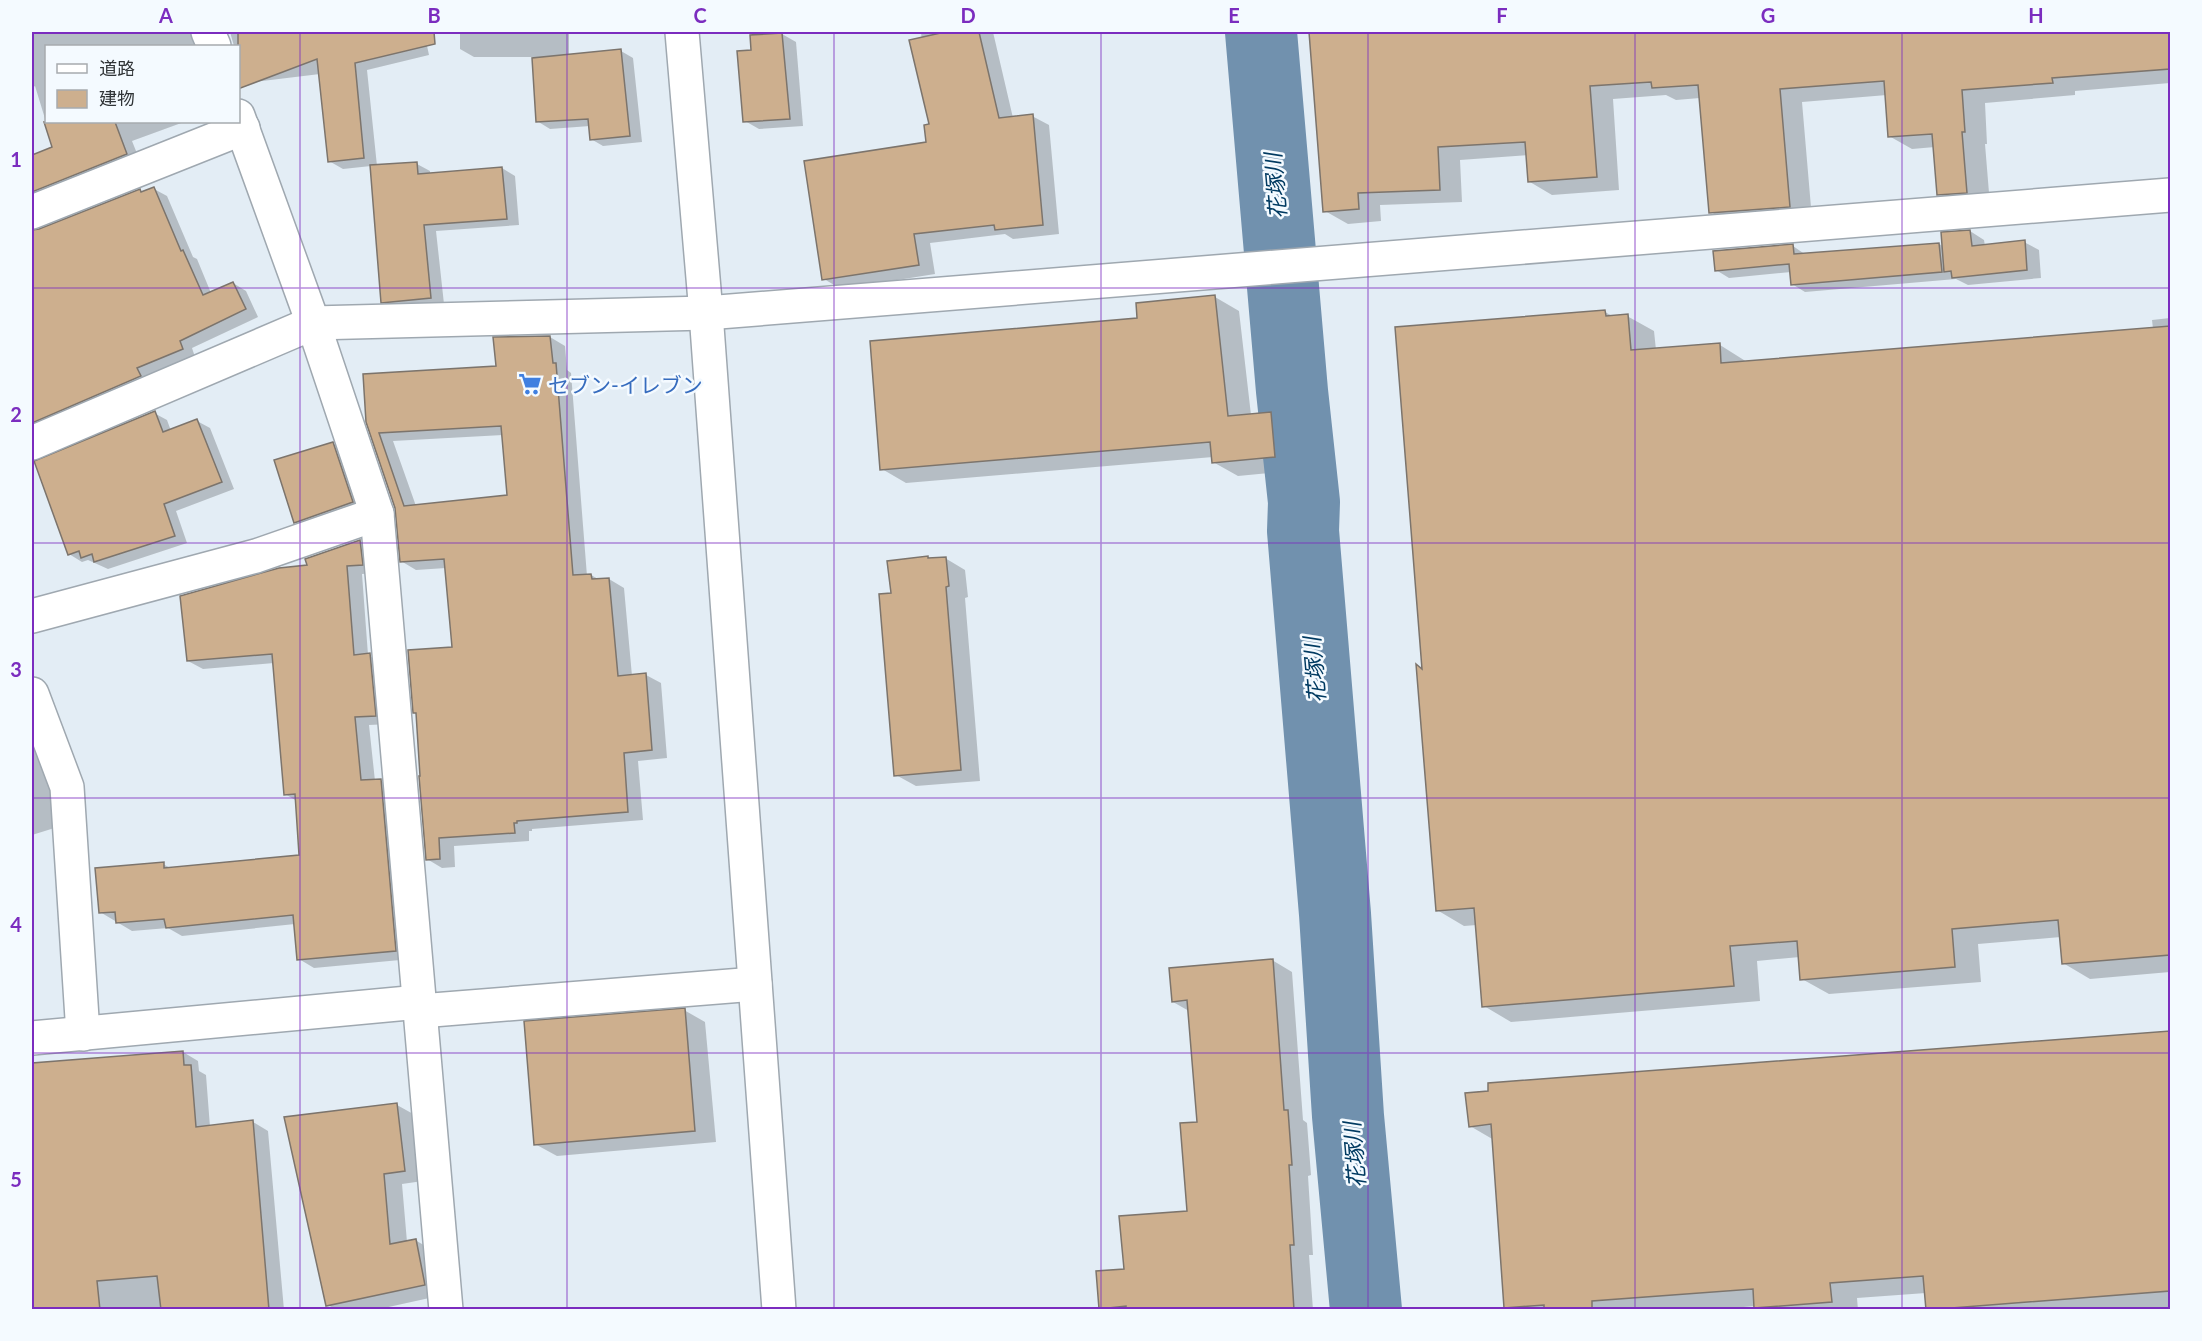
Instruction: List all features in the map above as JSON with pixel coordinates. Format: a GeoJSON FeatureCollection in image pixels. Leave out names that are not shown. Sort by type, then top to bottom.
{"type":"FeatureCollection","features":[{"type":"Feature","properties":{"kind":"street"},"geometry":{"type":"LineString","coordinates":[[682,32],[706,313],[779,1310]]}},
{"type":"Feature","properties":{"kind":"street"},"geometry":{"type":"LineString","coordinates":[[241,122],[313,322],[377,514],[446,1310]]}},
{"type":"Feature","properties":{"kind":"street"},"geometry":{"type":"LineString","coordinates":[[32,212],[239,123]]}},
{"type":"Feature","properties":{"kind":"street"},"geometry":{"type":"LineString","coordinates":[[32,443],[313,322],[706,313],[2170,195]]}},
{"type":"Feature","properties":{"kind":"street"},"geometry":{"type":"LineString","coordinates":[[32,616],[256,556],[377,514]]}},
{"type":"Feature","properties":{"kind":"street"},"geometry":{"type":"LineString","coordinates":[[32,694],[67,787],[83,1034]]}},
{"type":"Feature","properties":{"kind":"street"},"geometry":{"type":"LineString","coordinates":[[32,1038],[420,1006],[755,984]]}},
{"type":"Feature","properties":{"kind":"building"},"geometry":{"type":"Polygon","coordinates":[[[238,32],[434,32],[435,44],[355,63],[364,158],[328,162],[317,59],[240,88],[240,45],[238,45],[238,32]]]}},
{"type":"Feature","properties":{"kind":"building"},"geometry":{"type":"Polygon","coordinates":[[[945,32],[979,32],[999,118],[1033,114],[1043,225],[995,230],[994,225],[914,234],[919,265],[822,280],[804,161],[926,142],[924,125],[929,124],[909,40],[945,32]]]}},
{"type":"Feature","properties":{"kind":"building"},"geometry":{"type":"Polygon","coordinates":[[[1309,32],[2170,32],[2170,69],[2052,78],[2053,83],[1962,90],[1965,132],[1962,132],[1967,193],[1937,195],[1932,134],[1888,137],[1884,81],[1780,89],[1790,207],[1709,213],[1698,85],[1652,88],[1651,82],[1590,86],[1597,177],[1528,182],[1525,142],[1438,147],[1440,190],[1358,193],[1359,209],[1323,212],[1309,32]]]}},
{"type":"Feature","properties":{"kind":"building"},"geometry":{"type":"Polygon","coordinates":[[[782,33],[790,119],[743,122],[737,51],[751,50],[750,35],[782,33]]]}},
{"type":"Feature","properties":{"kind":"building"},"geometry":{"type":"Polygon","coordinates":[[[621,49],[630,136],[590,140],[588,119],[536,122],[532,58],[621,49]]]}},
{"type":"Feature","properties":{"kind":"building"},"geometry":{"type":"Polygon","coordinates":[[[44,122],[115,123],[127,154],[32,192],[32,155],[52,147],[44,122]]]}},
{"type":"Feature","properties":{"kind":"building"},"geometry":{"type":"Polygon","coordinates":[[[417,162],[418,174],[502,167],[507,219],[424,225],[431,298],[381,303],[370,165],[417,162]]]}},
{"type":"Feature","properties":{"kind":"building"},"geometry":{"type":"Polygon","coordinates":[[[154,187],[181,251],[183,250],[203,295],[233,282],[246,309],[180,341],[183,349],[137,368],[141,376],[32,423],[32,230],[140,189],[141,192],[154,187]]]}},
{"type":"Feature","properties":{"kind":"building"},"geometry":{"type":"Polygon","coordinates":[[[1970,230],[1972,246],[2025,240],[2027,270],[1952,278],[1951,271],[1944,272],[1941,232],[1970,230]]]}},
{"type":"Feature","properties":{"kind":"building"},"geometry":{"type":"Polygon","coordinates":[[[1939,243],[1942,272],[1791,285],[1789,264],[1715,271],[1713,251],[1793,244],[1794,254],[1939,243]]]}},
{"type":"Feature","properties":{"kind":"building"},"geometry":{"type":"Polygon","coordinates":[[[1215,295],[1228,416],[1271,412],[1275,457],[1212,463],[1210,442],[880,470],[870,341],[1137,318],[1136,303],[1215,295]]]}},
{"type":"Feature","properties":{"kind":"building"},"geometry":{"type":"Polygon","coordinates":[[[1605,310],[1606,316],[1628,314],[1631,350],[1720,343],[1721,363],[2170,326],[2170,955],[2062,964],[2058,920],[1952,929],[1955,967],[1800,980],[1797,941],[1730,946],[1734,986],[1482,1007],[1474,908],[1436,911],[1416,664],[1422,669],[1395,327],[1605,310]]]}},
{"type":"Feature","properties":{"kind":"building"},"geometry":{"type":"Polygon","coordinates":[[[550,336],[553,363],[556,363],[573,575],[591,574],[592,579],[609,578],[618,676],[646,673],[652,750],[624,753],[628,812],[517,821],[514,823],[515,833],[439,838],[440,859],[426,860],[416,713],[413,713],[408,650],[452,647],[444,559],[400,562],[395,508],[366,422],[363,374],[496,366],[493,337],[550,336]],[[501,426],[379,433],[404,506],[507,495],[501,426]]]}},
{"type":"Feature","properties":{"kind":"building"},"geometry":{"type":"Polygon","coordinates":[[[155,411],[163,432],[197,419],[222,482],[164,504],[175,536],[94,562],[92,554],[81,558],[79,551],[68,555],[34,461],[155,411]]]}},
{"type":"Feature","properties":{"kind":"building"},"geometry":{"type":"Polygon","coordinates":[[[333,442],[353,502],[294,523],[274,460],[333,442]]]}},
{"type":"Feature","properties":{"kind":"building"},"geometry":{"type":"Polygon","coordinates":[[[360,540],[363,565],[347,566],[354,655],[370,653],[376,716],[355,717],[361,780],[381,779],[396,951],[297,960],[293,915],[166,928],[164,919],[116,923],[115,912],[99,913],[95,868],[164,862],[164,868],[299,855],[295,794],[284,795],[272,654],[187,661],[180,596],[279,568],[307,565],[305,559],[360,540]]]}},
{"type":"Feature","properties":{"kind":"building"},"geometry":{"type":"Polygon","coordinates":[[[928,556],[928,558],[946,557],[949,586],[946,587],[961,770],[894,776],[879,594],[891,593],[887,561],[928,556]]]}},
{"type":"Feature","properties":{"kind":"building"},"geometry":{"type":"Polygon","coordinates":[[[1273,959],[1284,1110],[1288,1110],[1292,1165],[1289,1165],[1294,1245],[1290,1245],[1294,1310],[1126,1310],[1126,1306],[1099,1309],[1096,1271],[1124,1269],[1119,1216],[1187,1211],[1180,1123],[1197,1122],[1187,1000],[1172,1002],[1169,968],[1273,959]]]}},
{"type":"Feature","properties":{"kind":"building"},"geometry":{"type":"Polygon","coordinates":[[[685,1008],[695,1131],[534,1145],[524,1021],[685,1008]]]}},
{"type":"Feature","properties":{"kind":"building"},"geometry":{"type":"Polygon","coordinates":[[[2170,1031],[2170,1291],[1926,1310],[1923,1276],[1830,1283],[1832,1302],[1754,1308],[1753,1289],[1592,1301],[1592,1310],[1544,1310],[1544,1305],[1504,1308],[1491,1124],[1469,1127],[1465,1093],[1488,1091],[1488,1083],[2170,1031]]]}},
{"type":"Feature","properties":{"kind":"building"},"geometry":{"type":"Polygon","coordinates":[[[183,1051],[184,1065],[191,1065],[196,1127],[253,1120],[269,1310],[161,1310],[157,1276],[97,1281],[100,1310],[32,1310],[32,1063],[183,1051]]]}},
{"type":"Feature","properties":{"kind":"building"},"geometry":{"type":"Polygon","coordinates":[[[397,1103],[405,1171],[384,1174],[390,1244],[416,1239],[425,1285],[326,1306],[284,1117],[397,1103]]]}},
{"type":"Feature","properties":{"kind":"waterway","name":"花塚川"},"geometry":{"type":"LineString","coordinates":[[1261,32],[1292,391],[1304,502],[1303,531],[1335,914],[1348,1116],[1366,1310]]}},
{"type":"Feature","properties":{"kind":"place","name":"セブン-イレブン"},"geometry":{"type":"Point","coordinates":[530,384]}}]}
